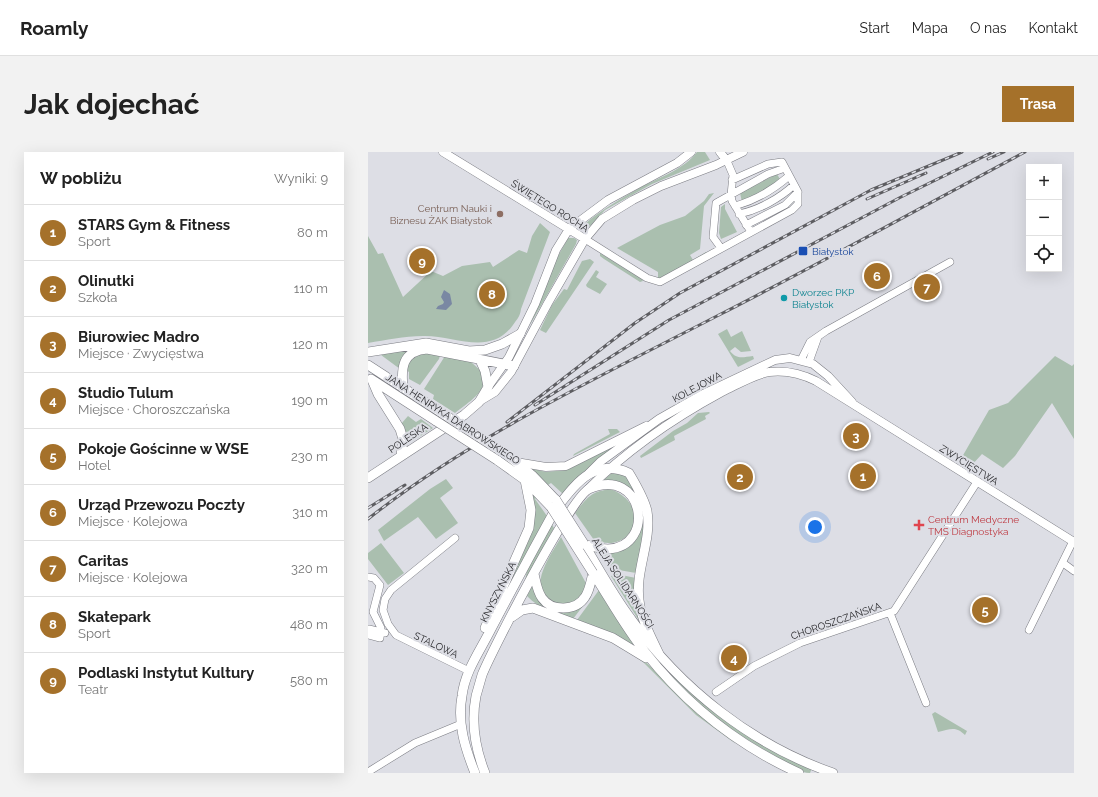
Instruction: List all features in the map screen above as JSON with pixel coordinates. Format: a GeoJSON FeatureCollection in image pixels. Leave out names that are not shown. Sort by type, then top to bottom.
{"type":"FeatureCollection","features":[{"type":"Feature","properties":{"kind":"main road"},"geometry":{"type":"LineString","coordinates":[[368,352],[426,343],[469,351],[485,350],[502,344],[520,334]]}},
{"type":"Feature","properties":{"kind":"main road"},"geometry":{"type":"LineString","coordinates":[[405,389],[403,365],[412,353],[420,349],[427,349],[514,366]]}},
{"type":"Feature","properties":{"kind":"main road"},"geometry":{"type":"LineString","coordinates":[[480,360],[485,371],[488,387]]}},
{"type":"Feature","properties":{"kind":"main road","name":"JANA HENRYKA DĄBROWSKIEGO"},"geometry":{"type":"LineString","coordinates":[[368,365],[507,455]]}},
{"type":"Feature","properties":{"kind":"main road"},"geometry":{"type":"LineString","coordinates":[[370,378],[378,394],[400,429],[403,438],[401,456]]}},
{"type":"Feature","properties":{"kind":"main road","name":"JANA HENRYKA DĄBROWSKIEGO"},"geometry":{"type":"LineString","coordinates":[[370,378],[497,460],[525,480]]}},
{"type":"Feature","properties":{"kind":"main road","name":"POLESKA"},"geometry":{"type":"LineString","coordinates":[[368,478],[464,415],[479,402],[488,387]]}},
{"type":"Feature","properties":{"kind":"main road","name":"ALEJA SOLIDARNOŚCI"},"geometry":{"type":"LineString","coordinates":[[507,455],[516,462],[554,504],[584,544],[634,630],[659,669],[688,700],[713,721],[751,748],[800,773]]}},
{"type":"Feature","properties":{"kind":"main road"},"geometry":{"type":"LineString","coordinates":[[588,473],[599,468],[612,467],[629,473],[640,493],[647,513],[647,531],[639,575],[639,600],[642,614],[659,654]]}},
{"type":"Feature","properties":{"kind":"main road","name":"KNYSZYŃSKA"},"geometry":{"type":"LineString","coordinates":[[479,770],[463,736],[461,724],[462,695],[469,671],[480,647],[555,510],[568,492],[588,473]]}},
{"type":"Feature","properties":{"kind":"main road"},"geometry":{"type":"LineString","coordinates":[[480,647],[485,629],[529,528],[531,510],[525,480]]}},
{"type":"Feature","properties":{"kind":"main road","name":"ALEJA SOLIDARNOŚCI"},"geometry":{"type":"LineString","coordinates":[[525,480],[554,504],[593,573],[634,630],[691,687],[750,732],[776,748],[833,773]]}},
{"type":"Feature","properties":{"kind":"main road"},"geometry":{"type":"LineString","coordinates":[[479,770],[473,727],[476,696],[482,676],[510,618],[564,521],[587,490],[602,485],[611,485],[621,487],[629,493],[635,501],[638,509],[638,526],[628,541],[616,548],[607,549],[584,544]]}},
{"type":"Feature","properties":{"kind":"main road"},"geometry":{"type":"LineString","coordinates":[[534,574],[541,597],[550,605],[566,608],[580,603],[585,597],[593,573]]}},
{"type":"Feature","properties":{"kind":"main road"},"geometry":{"type":"LineString","coordinates":[[517,578],[533,608]]}},
{"type":"Feature","properties":{"kind":"main road"},"geometry":{"type":"LineString","coordinates":[[510,618],[522,610],[533,608],[613,638],[640,653],[659,669]]}},
{"type":"Feature","properties":{"kind":"street"},"geometry":{"type":"LineString","coordinates":[[569,229],[608,200],[677,163],[691,152]]}},
{"type":"Feature","properties":{"kind":"street"},"geometry":{"type":"LineString","coordinates":[[720,152],[727,161],[733,175],[731,195],[735,206],[751,232]]}},
{"type":"Feature","properties":{"kind":"street","name":"POLESKA"},"geometry":{"type":"LineString","coordinates":[[479,402],[495,392],[514,366],[548,303],[586,239],[602,219],[626,204],[662,186],[727,161],[743,152]]}},
{"type":"Feature","properties":{"kind":"street","name":"ŚWIĘTEGO ROCHA"},"geometry":{"type":"LineString","coordinates":[[448,153],[654,282],[663,281],[721,248]]}},
{"type":"Feature","properties":{"kind":"street"},"geometry":{"type":"LineString","coordinates":[[732,180],[773,162],[782,162],[798,192],[799,200],[796,208],[721,248],[714,237],[716,203],[768,174],[785,168]]}},
{"type":"Feature","properties":{"kind":"street"},"geometry":{"type":"LineString","coordinates":[[735,206],[749,202],[770,191],[789,176]]}},
{"type":"Feature","properties":{"kind":"street"},"geometry":{"type":"LineString","coordinates":[[739,214],[756,209],[784,194],[794,185]]}},
{"type":"Feature","properties":{"kind":"street"},"geometry":{"type":"LineString","coordinates":[[746,224],[785,205],[798,192]]}},
{"type":"Feature","properties":{"kind":"street","name":"POLESKA"},"geometry":{"type":"LineString","coordinates":[[488,387],[504,364],[520,334],[535,304],[556,250],[569,229]]}},
{"type":"Feature","properties":{"kind":"street"},"geometry":{"type":"LineString","coordinates":[[800,375],[805,361],[818,337],[950,262]]}},
{"type":"Feature","properties":{"kind":"street","name":"KOLEJOWA"},"geometry":{"type":"LineString","coordinates":[[588,473],[600,462],[659,419],[702,394],[775,360],[783,358],[805,361]]}},
{"type":"Feature","properties":{"kind":"street"},"geometry":{"type":"LineString","coordinates":[[775,360],[777,372]]}},
{"type":"Feature","properties":{"kind":"street","name":"ZWYCIĘSTWA"},"geometry":{"type":"LineString","coordinates":[[805,361],[828,376],[854,404]]}},
{"type":"Feature","properties":{"kind":"street","name":"KOLEJOWA"},"geometry":{"type":"LineString","coordinates":[[587,490],[612,467],[692,408],[750,378],[777,372],[800,375]]}},
{"type":"Feature","properties":{"kind":"street","name":"ZWYCIĘSTWA"},"geometry":{"type":"LineString","coordinates":[[800,375],[820,384],[842,399],[854,404],[1074,542]]}},
{"type":"Feature","properties":{"kind":"street"},"geometry":{"type":"LineString","coordinates":[[820,384],[823,379],[828,376]]}},
{"type":"Feature","properties":{"kind":"street"},"geometry":{"type":"LineString","coordinates":[[516,462],[546,467],[566,466],[659,419]]}},
{"type":"Feature","properties":{"kind":"street"},"geometry":{"type":"LineString","coordinates":[[629,473],[627,464],[631,453]]}},
{"type":"Feature","properties":{"kind":"street","name":"CHOROSZCZAŃSKA"},"geometry":{"type":"LineString","coordinates":[[716,692],[745,672],[800,643],[890,613],[898,607],[977,482]]}},
{"type":"Feature","properties":{"kind":"street","name":"STALOWA"},"geometry":{"type":"LineString","coordinates":[[455,538],[399,583],[386,596],[383,604],[384,617],[396,635],[469,671]]}},
{"type":"Feature","properties":{"kind":"street"},"geometry":{"type":"LineString","coordinates":[[1029,630],[1074,542]]}},
{"type":"Feature","properties":{"kind":"street"},"geometry":{"type":"LineString","coordinates":[[1062,563],[1074,571]]}},
{"type":"Feature","properties":{"kind":"street"},"geometry":{"type":"LineString","coordinates":[[368,577],[374,578],[380,585]]}},
{"type":"Feature","properties":{"kind":"street"},"geometry":{"type":"LineString","coordinates":[[368,581],[380,585]]}},
{"type":"Feature","properties":{"kind":"street"},"geometry":{"type":"LineString","coordinates":[[368,632],[380,638],[383,633],[373,612],[380,585]]}},
{"type":"Feature","properties":{"kind":"street"},"geometry":{"type":"LineString","coordinates":[[890,613],[926,703]]}},
{"type":"Feature","properties":{"kind":"street"},"geometry":{"type":"LineString","coordinates":[[369,768],[415,743],[461,724]]}},
{"type":"Feature","properties":{"kind":"green space"},"geometry":{"type":"Polygon","coordinates":[[[697,152],[705,152],[710,160],[652,184],[605,210],[590,226],[586,223],[621,199],[679,168],[697,152]]]}},
{"type":"Feature","properties":{"kind":"green space"},"geometry":{"type":"Polygon","coordinates":[[[777,174],[781,181],[742,202],[740,193],[777,174]]]}},
{"type":"Feature","properties":{"kind":"green space"},"geometry":{"type":"Polygon","coordinates":[[[714,193],[704,206],[700,249],[690,255],[693,260],[706,252],[707,254],[658,279],[658,272],[617,248],[660,225],[685,216],[704,201],[709,194],[714,193]]]}},
{"type":"Feature","properties":{"kind":"green space"},"geometry":{"type":"Polygon","coordinates":[[[725,204],[725,209],[737,232],[721,239],[719,233],[721,207],[725,204]]]}},
{"type":"Feature","properties":{"kind":"green space"},"geometry":{"type":"Polygon","coordinates":[[[540,223],[550,232],[519,316],[504,335],[494,340],[483,342],[416,336],[368,343],[368,236],[378,254],[383,253],[403,297],[431,271],[443,276],[462,266],[490,262],[493,267],[519,250],[527,253],[532,236],[540,223]]]}},
{"type":"Feature","properties":{"kind":"green space"},"geometry":{"type":"Polygon","coordinates":[[[568,238],[574,238],[577,240],[576,244],[530,325],[557,258],[568,238]]]}},
{"type":"Feature","properties":{"kind":"green space"},"geometry":{"type":"Polygon","coordinates":[[[600,253],[643,281],[640,282],[604,259],[600,256],[600,253]]]}},
{"type":"Feature","properties":{"kind":"green space"},"geometry":{"type":"Polygon","coordinates":[[[590,259],[594,262],[546,333],[540,330],[552,305],[564,289],[567,290],[582,261],[590,259]]]}},
{"type":"Feature","properties":{"kind":"green space"},"geometry":{"type":"Polygon","coordinates":[[[596,270],[599,272],[596,277],[607,284],[600,294],[586,285],[596,270]]]}},
{"type":"Feature","properties":{"kind":"green space"},"geometry":{"type":"Polygon","coordinates":[[[727,329],[731,337],[742,331],[751,351],[741,352],[735,347],[730,351],[738,357],[753,356],[754,359],[738,367],[718,334],[727,329]]]}},
{"type":"Feature","properties":{"kind":"green space"},"geometry":{"type":"Polygon","coordinates":[[[413,347],[400,369],[381,355],[413,347]]]}},
{"type":"Feature","properties":{"kind":"green space"},"geometry":{"type":"Polygon","coordinates":[[[421,353],[440,355],[439,359],[420,385],[409,379],[409,372],[406,370],[410,361],[421,353]]]}},
{"type":"Feature","properties":{"kind":"green space"},"geometry":{"type":"Polygon","coordinates":[[[445,356],[471,362],[481,371],[483,384],[482,388],[471,400],[455,413],[433,399],[434,395],[424,389],[445,356]]]}},
{"type":"Feature","properties":{"kind":"green space"},"geometry":{"type":"Polygon","coordinates":[[[1055,356],[1072,366],[1074,364],[1074,439],[1052,403],[1015,456],[1003,468],[982,454],[971,466],[962,457],[989,410],[1008,403],[1055,356]]]}},
{"type":"Feature","properties":{"kind":"green space"},"geometry":{"type":"Polygon","coordinates":[[[698,413],[710,413],[705,416],[706,419],[674,436],[675,440],[641,458],[640,456],[673,431],[687,423],[698,413]]]}},
{"type":"Feature","properties":{"kind":"green space"},"geometry":{"type":"Polygon","coordinates":[[[408,416],[416,422],[421,419],[433,428],[405,446],[401,424],[408,416]]]}},
{"type":"Feature","properties":{"kind":"green space"},"geometry":{"type":"Polygon","coordinates":[[[608,429],[617,429],[620,432],[573,456],[574,454],[610,434],[608,429]]]}},
{"type":"Feature","properties":{"kind":"green space"},"geometry":{"type":"Polygon","coordinates":[[[641,432],[581,474],[563,494],[551,483],[548,485],[530,468],[546,472],[566,470],[641,432]]]}},
{"type":"Feature","properties":{"kind":"green space"},"geometry":{"type":"Polygon","coordinates":[[[614,471],[629,478],[643,507],[644,531],[636,573],[613,569],[595,551],[615,551],[630,544],[639,533],[643,519],[641,505],[634,493],[621,484],[603,481],[614,471]]]}},
{"type":"Feature","properties":{"kind":"green space"},"geometry":{"type":"Polygon","coordinates":[[[446,479],[453,488],[440,498],[458,523],[436,539],[418,517],[384,541],[378,530],[430,489],[446,479]]]}},
{"type":"Feature","properties":{"kind":"green space"},"geometry":{"type":"Polygon","coordinates":[[[610,489],[623,496],[631,506],[634,516],[633,526],[628,535],[619,541],[608,543],[594,540],[575,513],[590,496],[610,489]]]}},
{"type":"Feature","properties":{"kind":"green space"},"geometry":{"type":"Polygon","coordinates":[[[532,492],[537,496],[535,499],[547,516],[489,629],[530,536],[532,492]]]}},
{"type":"Feature","properties":{"kind":"green space"},"geometry":{"type":"Polygon","coordinates":[[[551,523],[554,528],[525,581],[527,570],[551,523]]]}},
{"type":"Feature","properties":{"kind":"green space"},"geometry":{"type":"Polygon","coordinates":[[[561,537],[587,585],[578,599],[562,606],[548,599],[542,593],[540,585],[544,568],[561,537]]]}},
{"type":"Feature","properties":{"kind":"green space"},"geometry":{"type":"Polygon","coordinates":[[[381,543],[404,573],[388,585],[368,559],[368,553],[381,543]]]}},
{"type":"Feature","properties":{"kind":"green space"},"geometry":{"type":"Polygon","coordinates":[[[616,574],[636,578],[648,635],[611,576],[616,574]]]}},
{"type":"Feature","properties":{"kind":"green space"},"geometry":{"type":"Polygon","coordinates":[[[534,582],[552,610],[592,594],[573,619],[554,613],[542,607],[527,596],[534,582]]]}},
{"type":"Feature","properties":{"kind":"green space"},"geometry":{"type":"Polygon","coordinates":[[[599,590],[639,649],[577,620],[599,590]]]}},
{"type":"Feature","properties":{"kind":"green space"},"geometry":{"type":"Polygon","coordinates":[[[635,630],[698,697],[812,768],[810,773],[806,773],[793,767],[755,744],[716,717],[681,687],[635,630]]]}},
{"type":"Feature","properties":{"kind":"green space"},"geometry":{"type":"Polygon","coordinates":[[[610,639],[639,656],[736,744],[696,715],[643,662],[610,639]]]}},
{"type":"Feature","properties":{"kind":"green space"},"geometry":{"type":"Polygon","coordinates":[[[935,712],[967,731],[965,735],[955,729],[938,732],[932,714],[935,712]]]}},
{"type":"Feature","properties":{"kind":"water"},"geometry":{"type":"Polygon","coordinates":[[[444,290],[450,294],[452,304],[446,310],[436,309],[444,302],[441,297],[444,290]]]}},
{"type":"Feature","properties":{"kind":"railway"},"geometry":{"type":"LineString","coordinates":[[507,422],[635,323],[680,293],[871,190],[962,152]]}},
{"type":"Feature","properties":{"kind":"railway"},"geometry":{"type":"LineString","coordinates":[[535,405],[669,320],[901,197],[993,152]]}},
{"type":"Feature","properties":{"kind":"railway"},"geometry":{"type":"LineString","coordinates":[[988,159],[1004,152]]}},
{"type":"Feature","properties":{"kind":"railway"},"geometry":{"type":"LineString","coordinates":[[368,519],[408,489],[493,434],[582,385],[795,276],[1025,152]]}},
{"type":"Feature","properties":{"kind":"railway"},"geometry":{"type":"LineString","coordinates":[[867,199],[926,173]]}},
{"type":"Feature","properties":{"kind":"railway"},"geometry":{"type":"LineString","coordinates":[[368,508],[405,485]]}},
{"type":"Feature","properties":{"kind":"place","name":"Centrum Nauki i Biznesu ŻAK Białystok"},"geometry":{"type":"Point","coordinates":[500,214]}},
{"type":"Feature","properties":{"kind":"place","name":"Białystok"},"geometry":{"type":"Point","coordinates":[803,251]}},
{"type":"Feature","properties":{"kind":"place","name":"Podlaski Instytut Kultury"},"geometry":{"type":"Point","coordinates":[422,261]}},
{"type":"Feature","properties":{"kind":"place","name":"Urząd Przewozu Poczty"},"geometry":{"type":"Point","coordinates":[877,276]}},
{"type":"Feature","properties":{"kind":"place","name":"Caritas"},"geometry":{"type":"Point","coordinates":[927,287]}},
{"type":"Feature","properties":{"kind":"place","name":"Skatepark"},"geometry":{"type":"Point","coordinates":[492,294]}},
{"type":"Feature","properties":{"kind":"place","name":"Dworzec PKP Białystok"},"geometry":{"type":"Point","coordinates":[784,298]}},
{"type":"Feature","properties":{"kind":"place","name":"Biurowiec Madro"},"geometry":{"type":"Point","coordinates":[856,436]}},
{"type":"Feature","properties":{"kind":"place","name":"STARS Gym & Fitness"},"geometry":{"type":"Point","coordinates":[863,476]}},
{"type":"Feature","properties":{"kind":"place","name":"Olinutki"},"geometry":{"type":"Point","coordinates":[740,477]}},
{"type":"Feature","properties":{"kind":"place","name":"Centrum Medyczne TMS Diagnostyka"},"geometry":{"type":"Point","coordinates":[919,525]}},
{"type":"Feature","properties":{"kind":"place","name":"Pokoje Gościnne w WSE"},"geometry":{"type":"Point","coordinates":[985,610]}},
{"type":"Feature","properties":{"kind":"place","name":"Studio Tulum"},"geometry":{"type":"Point","coordinates":[734,658]}}]}
